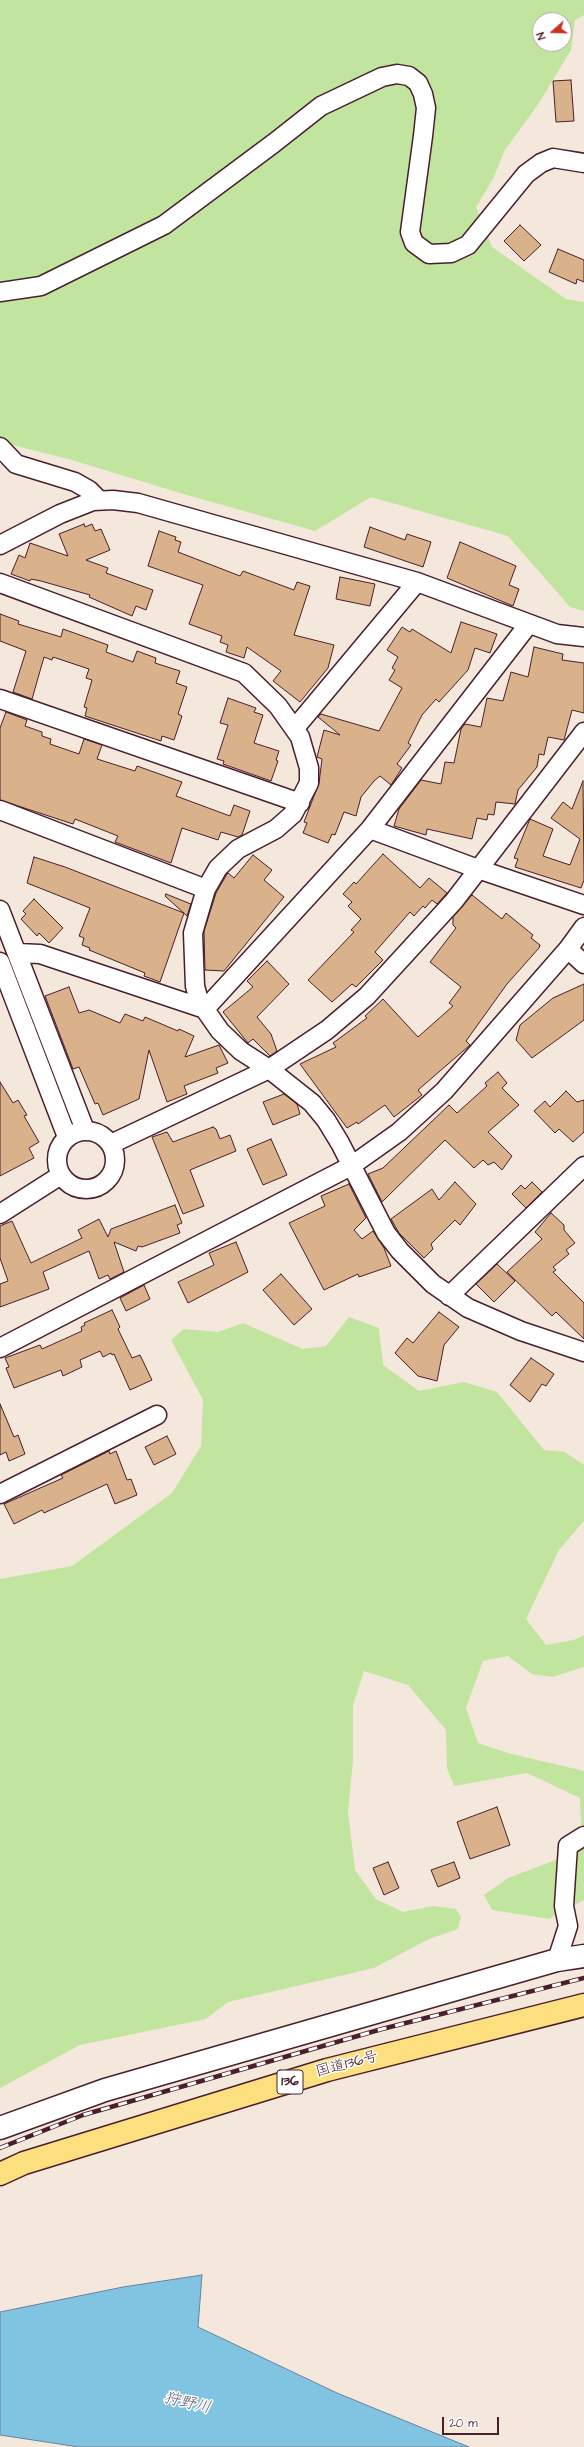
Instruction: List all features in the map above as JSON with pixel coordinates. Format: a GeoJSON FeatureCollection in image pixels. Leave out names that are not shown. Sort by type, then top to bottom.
{"type":"FeatureCollection","features":[{"type":"Feature","properties":{"kind":"highway","name":"国道136号"},"geometry":{"type":"LineString","coordinates":[[0,2174],[24,2163],[327,2070],[584,2005]]}},
{"type":"Feature","properties":{"kind":"street"},"geometry":{"type":"LineString","coordinates":[[0,292],[41,286],[164,225],[268,148],[321,106],[382,77],[397,74],[410,76],[418,83],[424,94],[426,108],[410,232],[414,243],[429,254],[451,253],[468,245],[526,174],[541,163],[553,158],[584,163]]}},
{"type":"Feature","properties":{"kind":"street"},"geometry":{"type":"LineString","coordinates":[[0,447],[16,464],[74,482],[89,490],[99,500]]}},
{"type":"Feature","properties":{"kind":"street"},"geometry":{"type":"LineString","coordinates":[[0,545],[60,514],[99,500],[138,503],[416,582],[528,625],[557,634],[584,637]]}},
{"type":"Feature","properties":{"kind":"street"},"geometry":{"type":"LineString","coordinates":[[0,582],[244,673],[278,706],[295,728],[300,737],[309,768],[309,783],[293,814],[276,829],[238,850],[218,868],[206,889],[192,933],[195,986],[199,1001],[220,1031],[242,1051],[269,1068],[312,1103],[326,1120],[386,1233],[415,1266],[449,1296],[468,1308],[521,1331],[584,1352]]}},
{"type":"Feature","properties":{"kind":"street"},"geometry":{"type":"LineString","coordinates":[[295,728],[416,582]]}},
{"type":"Feature","properties":{"kind":"street"},"geometry":{"type":"LineString","coordinates":[[205,1009],[370,828],[528,625]]}},
{"type":"Feature","properties":{"kind":"street"},"geometry":{"type":"LineString","coordinates":[[0,699],[300,803]]}},
{"type":"Feature","properties":{"kind":"street"},"geometry":{"type":"LineString","coordinates":[[111,1144],[269,1068],[327,1030],[367,996],[454,901],[584,732]]}},
{"type":"Feature","properties":{"kind":"street"},"geometry":{"type":"LineString","coordinates":[[0,810],[206,889]]}},
{"type":"Feature","properties":{"kind":"street"},"geometry":{"type":"LineString","coordinates":[[370,828],[478,869],[584,905]]}},
{"type":"Feature","properties":{"kind":"street"},"geometry":{"type":"LineString","coordinates":[[0,910],[85,1130]]}},
{"type":"Feature","properties":{"kind":"street"},"geometry":{"type":"LineString","coordinates":[[0,1348],[351,1166],[399,1132],[444,1091],[568,949],[584,927]]}},
{"type":"Feature","properties":{"kind":"street"},"geometry":{"type":"LineString","coordinates":[[568,949],[584,964]]}},
{"type":"Feature","properties":{"kind":"street"},"geometry":{"type":"LineString","coordinates":[[17,953],[40,954],[205,1009]]}},
{"type":"Feature","properties":{"kind":"street"},"geometry":{"type":"LineString","coordinates":[[0,962],[5,991],[68,1136]]}},
{"type":"Feature","properties":{"kind":"street"},"geometry":{"type":"LineString","coordinates":[[5,991],[23,970]]}},
{"type":"Feature","properties":{"kind":"street"},"geometry":{"type":"LineString","coordinates":[[85,1130],[97,1132],[111,1144],[115,1162],[109,1177],[102,1184],[93,1188],[81,1188],[70,1184],[61,1175],[57,1164],[57,1152],[68,1136],[85,1130]]}},
{"type":"Feature","properties":{"kind":"street"},"geometry":{"type":"LineString","coordinates":[[449,1296],[584,1166]]}},
{"type":"Feature","properties":{"kind":"street"},"geometry":{"type":"LineString","coordinates":[[0,1214],[61,1175]]}},
{"type":"Feature","properties":{"kind":"street"},"geometry":{"type":"LineString","coordinates":[[0,1494],[157,1414]]}},
{"type":"Feature","properties":{"kind":"street"},"geometry":{"type":"LineString","coordinates":[[557,1960],[568,1926],[564,1906],[568,1846],[584,1836]]}},
{"type":"Feature","properties":{"kind":"street"},"geometry":{"type":"LineString","coordinates":[[0,2128],[105,2090],[557,1960],[584,1956]]}},
{"type":"Feature","properties":{"kind":"green space"},"geometry":{"type":"Polygon","coordinates":[[[0,0],[584,0],[584,15],[575,20],[572,42],[572,12],[532,12],[532,52],[570,52],[539,103],[505,150],[493,179],[476,207],[492,247],[566,299],[584,302],[584,611],[570,607],[508,536],[371,497],[315,531],[180,493],[72,460],[0,442],[0,0]]]}},
{"type":"Feature","properties":{"kind":"green space"},"geometry":{"type":"Polygon","coordinates":[[[349,1317],[379,1328],[383,1365],[419,1391],[464,1382],[497,1392],[544,1450],[565,1452],[584,1465],[584,1521],[559,1550],[526,1619],[546,1645],[574,1640],[584,1635],[584,1667],[552,1677],[532,1674],[508,1656],[483,1661],[466,1708],[478,1743],[508,1753],[584,1771],[584,1900],[549,1919],[492,1910],[484,1895],[508,1878],[582,1850],[580,1798],[527,1773],[454,1786],[447,1768],[446,1730],[408,1685],[364,1671],[353,1705],[353,1760],[348,1812],[355,1870],[376,1899],[403,1912],[433,1906],[456,1909],[461,1917],[458,1929],[429,1939],[374,1968],[228,2002],[206,2019],[80,2045],[0,2088],[0,1579],[72,1566],[172,1493],[201,1446],[203,1400],[171,1340],[184,1329],[218,1332],[243,1323],[303,1349],[326,1346],[349,1317]]]}},
{"type":"Feature","properties":{"kind":"water","name":"狩野川"},"geometry":{"type":"Polygon","coordinates":[[[202,2275],[198,2327],[337,2393],[469,2447],[79,2447],[0,2435],[0,2312],[123,2287],[202,2275]]]}},
{"type":"Feature","properties":{"kind":"building"},"geometry":{"type":"Polygon","coordinates":[[[571,80],[574,121],[556,122],[553,81],[571,80]]]}},
{"type":"Feature","properties":{"kind":"building"},"geometry":{"type":"Polygon","coordinates":[[[520,225],[541,245],[524,261],[504,241],[520,225]]]}},
{"type":"Feature","properties":{"kind":"building"},"geometry":{"type":"Polygon","coordinates":[[[558,249],[584,260],[584,282],[577,279],[576,284],[549,272],[558,249]]]}},
{"type":"Feature","properties":{"kind":"building"},"geometry":{"type":"Polygon","coordinates":[[[84,524],[85,527],[92,524],[95,531],[101,529],[110,550],[86,560],[108,568],[106,573],[153,590],[146,610],[136,606],[132,616],[89,597],[90,595],[41,581],[31,579],[30,581],[11,574],[19,555],[25,558],[30,543],[68,556],[59,534],[84,524]]]}},
{"type":"Feature","properties":{"kind":"building"},"geometry":{"type":"Polygon","coordinates":[[[370,527],[405,540],[407,534],[431,542],[423,567],[364,547],[370,527]]]}},
{"type":"Feature","properties":{"kind":"building"},"geometry":{"type":"Polygon","coordinates":[[[159,531],[176,537],[175,540],[181,542],[178,552],[240,576],[243,571],[294,590],[297,582],[310,586],[294,635],[334,645],[328,668],[300,702],[273,681],[281,671],[247,647],[244,658],[226,652],[228,645],[220,642],[222,636],[189,624],[203,585],[148,566],[159,531]]]}},
{"type":"Feature","properties":{"kind":"building"},"geometry":{"type":"Polygon","coordinates":[[[460,542],[516,566],[509,585],[519,589],[513,606],[447,578],[460,542]]]}},
{"type":"Feature","properties":{"kind":"building"},"geometry":{"type":"Polygon","coordinates":[[[340,577],[375,584],[370,606],[336,599],[340,577]]]}},
{"type":"Feature","properties":{"kind":"building"},"geometry":{"type":"Polygon","coordinates":[[[0,614],[19,621],[18,624],[61,637],[63,629],[108,645],[106,652],[133,662],[137,651],[156,658],[155,663],[180,671],[176,683],[187,687],[178,714],[182,716],[174,740],[162,736],[161,741],[85,716],[87,708],[84,707],[92,680],[86,678],[89,669],[53,657],[52,660],[44,657],[32,699],[13,692],[26,651],[0,641],[0,614]]]}},
{"type":"Feature","properties":{"kind":"building"},"geometry":{"type":"Polygon","coordinates":[[[461,622],[497,634],[490,653],[475,648],[468,670],[439,702],[436,699],[422,715],[408,743],[411,745],[397,764],[402,768],[391,785],[380,776],[374,781],[361,797],[356,816],[344,812],[335,835],[332,834],[328,843],[303,833],[307,823],[304,822],[319,783],[322,759],[317,757],[324,730],[340,735],[318,717],[321,714],[379,731],[402,688],[389,680],[395,670],[392,668],[398,657],[387,650],[402,627],[410,632],[412,629],[451,653],[461,622]]]}},
{"type":"Feature","properties":{"kind":"building"},"geometry":{"type":"Polygon","coordinates":[[[534,647],[563,654],[562,660],[584,663],[584,713],[572,710],[564,740],[548,737],[544,755],[539,754],[537,767],[518,790],[515,804],[496,802],[494,815],[488,814],[487,820],[477,818],[472,839],[427,829],[426,835],[394,826],[399,809],[421,780],[441,784],[445,762],[454,763],[461,729],[465,724],[481,727],[487,698],[503,701],[511,672],[528,677],[534,647]]]}},
{"type":"Feature","properties":{"kind":"building"},"geometry":{"type":"Polygon","coordinates":[[[228,698],[256,708],[254,712],[263,715],[254,743],[279,751],[276,760],[278,761],[271,781],[223,764],[224,761],[217,759],[228,725],[220,723],[228,698]]]}},
{"type":"Feature","properties":{"kind":"building"},"geometry":{"type":"Polygon","coordinates":[[[6,712],[27,720],[25,726],[42,732],[42,736],[51,739],[50,744],[79,754],[84,739],[102,745],[97,759],[135,771],[137,766],[182,782],[176,796],[230,816],[234,805],[250,811],[242,835],[238,837],[221,832],[218,840],[182,828],[171,863],[115,842],[118,836],[75,819],[73,824],[0,800],[0,728],[6,712]]]}},
{"type":"Feature","properties":{"kind":"building"},"geometry":{"type":"Polygon","coordinates":[[[583,781],[584,880],[581,888],[515,867],[518,859],[514,858],[530,819],[553,829],[543,856],[570,865],[580,839],[551,818],[563,802],[572,809],[583,781]]]}},
{"type":"Feature","properties":{"kind":"building"},"geometry":{"type":"Polygon","coordinates":[[[383,854],[420,888],[429,878],[447,893],[437,904],[432,900],[425,908],[423,906],[414,916],[410,912],[375,952],[383,960],[356,987],[352,984],[332,1002],[308,980],[354,932],[351,930],[361,919],[348,906],[352,902],[343,894],[354,882],[356,884],[383,854]]]}},
{"type":"Feature","properties":{"kind":"building"},"geometry":{"type":"Polygon","coordinates":[[[253,855],[272,870],[264,880],[284,897],[224,971],[205,970],[204,931],[216,893],[227,874],[228,873],[234,878],[253,855]]]}},
{"type":"Feature","properties":{"kind":"building"},"geometry":{"type":"Polygon","coordinates":[[[34,857],[65,867],[184,913],[160,982],[144,976],[145,973],[89,950],[90,948],[82,945],[84,938],[79,936],[90,908],[27,883],[34,857]]]}},
{"type":"Feature","properties":{"kind":"building"},"geometry":{"type":"Polygon","coordinates":[[[166,894],[191,904],[187,916],[165,896],[166,894]]]}},
{"type":"Feature","properties":{"kind":"building"},"geometry":{"type":"Polygon","coordinates":[[[472,895],[502,919],[506,913],[533,935],[531,938],[540,945],[539,948],[507,984],[466,1041],[470,1045],[418,1090],[422,1095],[394,1117],[385,1105],[358,1124],[357,1122],[347,1128],[300,1064],[336,1047],[333,1043],[367,1018],[365,1016],[383,999],[418,1037],[453,1006],[449,1003],[461,987],[430,962],[456,928],[453,925],[453,917],[472,895]]]}},
{"type":"Feature","properties":{"kind":"building"},"geometry":{"type":"Polygon","coordinates":[[[34,899],[63,928],[49,943],[39,933],[37,936],[21,919],[26,914],[23,911],[34,899]]]}},
{"type":"Feature","properties":{"kind":"building"},"geometry":{"type":"Polygon","coordinates":[[[267,961],[289,984],[257,1017],[271,1034],[277,1051],[270,1056],[253,1039],[248,1043],[223,1012],[253,987],[247,981],[267,961]]]}},
{"type":"Feature","properties":{"kind":"building"},"geometry":{"type":"Polygon","coordinates":[[[584,984],[584,1020],[532,1058],[516,1040],[520,1025],[553,998],[584,984]]]}},
{"type":"Feature","properties":{"kind":"building"},"geometry":{"type":"Polygon","coordinates":[[[69,987],[79,1013],[89,1010],[120,1023],[125,1014],[143,1021],[145,1017],[194,1036],[185,1057],[219,1045],[228,1063],[216,1068],[218,1073],[184,1086],[187,1094],[167,1102],[149,1050],[139,1099],[103,1115],[98,1103],[95,1104],[79,1067],[73,1069],[45,996],[69,987]]]}},
{"type":"Feature","properties":{"kind":"building"},"geometry":{"type":"Polygon","coordinates":[[[498,1072],[507,1083],[502,1088],[519,1105],[488,1132],[512,1156],[502,1170],[494,1162],[488,1165],[483,1160],[474,1168],[445,1140],[382,1202],[368,1174],[383,1168],[449,1105],[457,1113],[487,1086],[485,1083],[498,1072]]]}},
{"type":"Feature","properties":{"kind":"building"},"geometry":{"type":"Polygon","coordinates":[[[0,1082],[13,1103],[18,1100],[27,1115],[24,1116],[39,1142],[29,1148],[34,1158],[0,1176],[0,1082]]]}},
{"type":"Feature","properties":{"kind":"building"},"geometry":{"type":"Polygon","coordinates":[[[566,1091],[577,1102],[584,1100],[584,1132],[573,1142],[559,1129],[555,1133],[534,1111],[545,1101],[550,1107],[566,1091]]]}},
{"type":"Feature","properties":{"kind":"building"},"geometry":{"type":"Polygon","coordinates":[[[284,1094],[297,1104],[300,1114],[273,1125],[263,1102],[284,1094]]]}},
{"type":"Feature","properties":{"kind":"building"},"geometry":{"type":"Polygon","coordinates":[[[213,1127],[216,1129],[220,1139],[230,1135],[236,1151],[190,1170],[204,1206],[183,1214],[152,1137],[167,1132],[173,1142],[213,1127]]]}},
{"type":"Feature","properties":{"kind":"building"},"geometry":{"type":"Polygon","coordinates":[[[271,1139],[287,1175],[263,1185],[247,1149],[271,1139]]]}},
{"type":"Feature","properties":{"kind":"building"},"geometry":{"type":"Polygon","coordinates":[[[455,1182],[476,1204],[460,1225],[455,1220],[431,1244],[433,1249],[424,1258],[399,1233],[391,1219],[432,1189],[439,1200],[455,1182]]]}},
{"type":"Feature","properties":{"kind":"building"},"geometry":{"type":"Polygon","coordinates":[[[532,1182],[542,1192],[526,1208],[512,1194],[521,1185],[525,1189],[532,1182]]]}},
{"type":"Feature","properties":{"kind":"building"},"geometry":{"type":"Polygon","coordinates":[[[349,1184],[366,1218],[354,1230],[362,1239],[373,1231],[384,1248],[391,1266],[359,1277],[358,1274],[324,1290],[289,1223],[325,1206],[321,1196],[349,1184]]]}},
{"type":"Feature","properties":{"kind":"building"},"geometry":{"type":"Polygon","coordinates":[[[175,1205],[182,1223],[177,1225],[180,1233],[142,1247],[138,1246],[136,1251],[114,1242],[124,1272],[110,1279],[108,1275],[99,1279],[89,1251],[43,1272],[49,1289],[0,1307],[0,1284],[8,1281],[0,1258],[0,1226],[12,1221],[31,1263],[82,1238],[78,1230],[99,1219],[108,1237],[111,1229],[175,1205]]]}},
{"type":"Feature","properties":{"kind":"building"},"geometry":{"type":"Polygon","coordinates":[[[551,1213],[564,1225],[564,1230],[575,1243],[566,1250],[569,1254],[553,1267],[556,1270],[553,1272],[584,1303],[584,1339],[556,1312],[552,1316],[507,1272],[542,1239],[535,1232],[551,1213]]]}},
{"type":"Feature","properties":{"kind":"building"},"geometry":{"type":"Polygon","coordinates":[[[236,1242],[248,1272],[188,1303],[178,1282],[214,1265],[209,1253],[236,1242]]]}},
{"type":"Feature","properties":{"kind":"building"},"geometry":{"type":"Polygon","coordinates":[[[497,1264],[515,1281],[494,1302],[476,1284],[497,1264]]]}},
{"type":"Feature","properties":{"kind":"building"},"geometry":{"type":"Polygon","coordinates":[[[281,1274],[312,1309],[294,1325],[263,1290],[281,1274]]]}},
{"type":"Feature","properties":{"kind":"building"},"geometry":{"type":"Polygon","coordinates":[[[144,1285],[150,1299],[126,1311],[120,1298],[144,1285]]]}},
{"type":"Feature","properties":{"kind":"building"},"geometry":{"type":"Polygon","coordinates":[[[112,1310],[120,1327],[118,1329],[132,1358],[140,1355],[152,1380],[130,1390],[114,1354],[112,1355],[111,1353],[103,1357],[100,1351],[80,1360],[82,1367],[63,1376],[61,1370],[14,1388],[6,1368],[9,1367],[5,1358],[40,1345],[42,1349],[82,1331],[81,1327],[85,1325],[84,1323],[112,1310]]]}},
{"type":"Feature","properties":{"kind":"building"},"geometry":{"type":"Polygon","coordinates":[[[439,1312],[459,1327],[444,1345],[437,1381],[418,1376],[395,1353],[407,1338],[413,1343],[439,1312]]]}},
{"type":"Feature","properties":{"kind":"building"},"geometry":{"type":"Polygon","coordinates":[[[531,1358],[554,1374],[546,1386],[542,1384],[530,1402],[510,1385],[531,1358]]]}},
{"type":"Feature","properties":{"kind":"building"},"geometry":{"type":"Polygon","coordinates":[[[0,1404],[14,1437],[18,1435],[25,1454],[9,1461],[6,1452],[0,1455],[0,1404]]]}},
{"type":"Feature","properties":{"kind":"building"},"geometry":{"type":"Polygon","coordinates":[[[167,1436],[176,1454],[154,1465],[145,1447],[167,1436]]]}},
{"type":"Feature","properties":{"kind":"building"},"geometry":{"type":"Polygon","coordinates":[[[109,1451],[110,1454],[116,1451],[127,1480],[131,1479],[137,1495],[115,1504],[107,1484],[44,1513],[42,1510],[14,1524],[4,1504],[63,1478],[61,1475],[109,1451]]]}},
{"type":"Feature","properties":{"kind":"building"},"geometry":{"type":"Polygon","coordinates":[[[497,1807],[510,1845],[470,1859],[457,1822],[497,1807]]]}},
{"type":"Feature","properties":{"kind":"building"},"geometry":{"type":"Polygon","coordinates":[[[388,1862],[399,1888],[384,1895],[373,1868],[388,1862]]]}},
{"type":"Feature","properties":{"kind":"building"},"geometry":{"type":"Polygon","coordinates":[[[454,1862],[460,1878],[438,1887],[431,1870],[454,1862]]]}},
{"type":"Feature","properties":{"kind":"railway"},"geometry":{"type":"LineString","coordinates":[[0,2148],[83,2115],[382,2029],[584,1978]]}}]}
